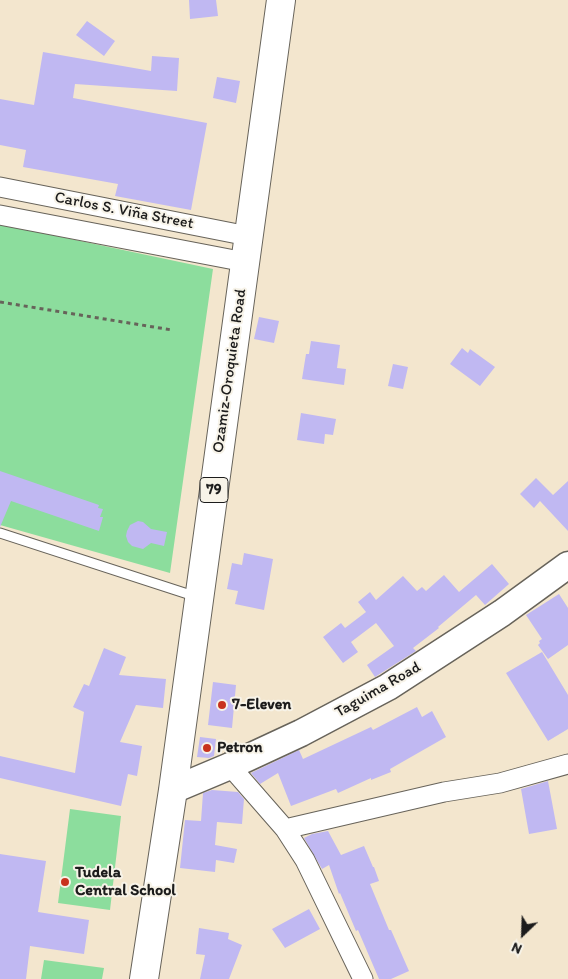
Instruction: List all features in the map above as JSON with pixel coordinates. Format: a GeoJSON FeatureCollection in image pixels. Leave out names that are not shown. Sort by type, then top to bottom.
{"type":"FeatureCollection","features":[{"type":"Feature","properties":{"kind":"highway","name":"Ozamiz-Oroquieta Road"},"geometry":{"type":"LineString","coordinates":[[144,979],[200,598],[281,0]]}},
{"type":"Feature","properties":{"kind":"street","name":"Carlos S. Viña Street"},"geometry":{"type":"LineString","coordinates":[[0,187],[248,236]]}},
{"type":"Feature","properties":{"kind":"street","name":"Carlos S. Viña Street"},"geometry":{"type":"LineString","coordinates":[[0,216],[245,262]]}},
{"type":"Feature","properties":{"kind":"street","name":"Taguima Road"},"geometry":{"type":"LineString","coordinates":[[173,790],[300,733],[388,687],[502,613],[568,565]]}},
{"type":"Feature","properties":{"kind":"street"},"geometry":{"type":"LineString","coordinates":[[285,829],[444,792],[500,783],[568,764]]}},
{"type":"Feature","properties":{"kind":"street"},"geometry":{"type":"LineString","coordinates":[[230,766],[285,829],[305,860],[363,979]]}},
{"type":"Feature","properties":{"kind":"lane"},"geometry":{"type":"LineString","coordinates":[[0,533],[200,598]]}},
{"type":"Feature","properties":{"kind":"path"},"geometry":{"type":"LineString","coordinates":[[0,302],[172,330]]}},
{"type":"Feature","properties":{"kind":"green space"},"geometry":{"type":"Polygon","coordinates":[[[0,224],[213,269],[170,573],[0,525],[0,224]]]}},
{"type":"Feature","properties":{"kind":"green space"},"geometry":{"type":"Polygon","coordinates":[[[70,809],[121,816],[110,910],[58,903],[70,809]]]}},
{"type":"Feature","properties":{"kind":"green space"},"geometry":{"type":"Polygon","coordinates":[[[44,960],[104,968],[102,979],[41,979],[44,960]]]}},
{"type":"Feature","properties":{"kind":"building"},"geometry":{"type":"Polygon","coordinates":[[[189,0],[216,0],[218,16],[190,19],[189,0]]]}},
{"type":"Feature","properties":{"kind":"building"},"geometry":{"type":"Polygon","coordinates":[[[87,21],[115,41],[104,56],[76,35],[87,21]]]}},
{"type":"Feature","properties":{"kind":"building"},"geometry":{"type":"Polygon","coordinates":[[[43,52],[151,71],[152,56],[179,58],[177,91],[75,84],[73,98],[207,123],[191,210],[115,196],[118,184],[23,167],[26,150],[0,145],[0,99],[34,105],[43,52]]]}},
{"type":"Feature","properties":{"kind":"building"},"geometry":{"type":"Polygon","coordinates":[[[217,77],[240,81],[236,103],[213,98],[217,77]]]}},
{"type":"Feature","properties":{"kind":"building"},"geometry":{"type":"Polygon","coordinates":[[[259,317],[279,321],[274,343],[254,339],[259,317]]]}},
{"type":"Feature","properties":{"kind":"building"},"geometry":{"type":"Polygon","coordinates":[[[311,341],[340,345],[337,368],[346,369],[344,385],[302,379],[306,354],[309,354],[311,341]]]}},
{"type":"Feature","properties":{"kind":"building"},"geometry":{"type":"Polygon","coordinates":[[[462,348],[468,353],[470,349],[495,367],[480,386],[450,364],[462,348]]]}},
{"type":"Feature","properties":{"kind":"building"},"geometry":{"type":"Polygon","coordinates":[[[393,364],[408,367],[403,389],[388,386],[393,364]]]}},
{"type":"Feature","properties":{"kind":"building"},"geometry":{"type":"Polygon","coordinates":[[[301,413],[336,419],[333,435],[325,434],[324,444],[297,440],[301,413]]]}},
{"type":"Feature","properties":{"kind":"building"},"geometry":{"type":"Polygon","coordinates":[[[0,471],[99,505],[98,508],[103,509],[100,517],[103,517],[99,531],[11,501],[0,527],[0,471]]]}},
{"type":"Feature","properties":{"kind":"building"},"geometry":{"type":"Polygon","coordinates":[[[536,478],[553,495],[568,481],[568,531],[540,501],[534,508],[520,494],[536,478]]]}},
{"type":"Feature","properties":{"kind":"building"},"geometry":{"type":"Polygon","coordinates":[[[138,521],[143,522],[151,529],[167,532],[164,546],[151,543],[143,549],[132,546],[126,536],[127,531],[130,525],[138,521]]]}},
{"type":"Feature","properties":{"kind":"building"},"geometry":{"type":"Polygon","coordinates":[[[244,553],[273,559],[264,610],[235,604],[238,591],[227,589],[232,563],[242,565],[244,553]]]}},
{"type":"Feature","properties":{"kind":"building"},"geometry":{"type":"Polygon","coordinates":[[[492,564],[509,584],[485,605],[476,595],[413,648],[416,651],[375,677],[367,665],[394,646],[376,623],[351,642],[358,652],[343,663],[323,637],[341,623],[345,628],[366,612],[358,602],[370,592],[376,600],[403,576],[417,591],[422,587],[426,591],[444,575],[459,592],[492,564]]]}},
{"type":"Feature","properties":{"kind":"building"},"geometry":{"type":"Polygon","coordinates":[[[559,594],[568,608],[568,645],[548,659],[538,645],[542,639],[526,615],[559,594]]]}},
{"type":"Feature","properties":{"kind":"building"},"geometry":{"type":"Polygon","coordinates":[[[104,648],[126,657],[119,675],[166,679],[163,708],[136,705],[120,742],[142,746],[137,776],[128,774],[121,806],[0,778],[0,756],[75,773],[84,712],[73,707],[84,684],[89,686],[104,648]]]}},
{"type":"Feature","properties":{"kind":"building"},"geometry":{"type":"Polygon","coordinates":[[[542,652],[568,695],[568,729],[548,741],[506,673],[542,652]]]}},
{"type":"Feature","properties":{"kind":"building","name":"7-Eleven"},"geometry":{"type":"Polygon","coordinates":[[[213,682],[236,685],[232,728],[208,725],[213,682]]]}},
{"type":"Feature","properties":{"kind":"building"},"geometry":{"type":"Polygon","coordinates":[[[417,707],[422,717],[432,711],[446,737],[390,769],[391,772],[371,780],[371,778],[338,793],[336,789],[291,806],[278,773],[260,784],[251,773],[299,750],[303,759],[371,727],[373,730],[417,707]]]}},
{"type":"Feature","properties":{"kind":"building","name":"Petron"},"geometry":{"type":"Polygon","coordinates":[[[200,737],[216,739],[214,756],[209,758],[197,757],[200,737]]]}},
{"type":"Feature","properties":{"kind":"building"},"geometry":{"type":"Polygon","coordinates":[[[548,781],[557,829],[529,834],[521,789],[548,781]]]}},
{"type":"Feature","properties":{"kind":"building"},"geometry":{"type":"Polygon","coordinates":[[[212,790],[238,792],[244,799],[242,824],[217,822],[215,845],[237,849],[234,863],[216,860],[215,872],[180,868],[185,820],[201,821],[203,793],[212,790]]]}},
{"type":"Feature","properties":{"kind":"building"},"geometry":{"type":"Polygon","coordinates":[[[328,831],[341,855],[364,846],[379,881],[370,884],[409,971],[391,979],[379,979],[358,930],[356,931],[339,894],[329,865],[322,869],[304,838],[312,834],[328,831]]]}},
{"type":"Feature","properties":{"kind":"building"},"geometry":{"type":"Polygon","coordinates":[[[0,854],[46,861],[38,912],[89,920],[84,954],[30,946],[26,979],[0,979],[0,854]]]}},
{"type":"Feature","properties":{"kind":"building"},"geometry":{"type":"Polygon","coordinates":[[[309,909],[320,929],[285,948],[272,929],[309,909]]]}},
{"type":"Feature","properties":{"kind":"building"},"geometry":{"type":"Polygon","coordinates":[[[199,928],[229,933],[228,939],[242,945],[229,979],[200,979],[205,955],[196,954],[199,928]]]}},
{"type":"Feature","properties":{"kind":"place","name":"7-Eleven"},"geometry":{"type":"Point","coordinates":[222,705]}},
{"type":"Feature","properties":{"kind":"place","name":"Petron"},"geometry":{"type":"Point","coordinates":[207,748]}},
{"type":"Feature","properties":{"kind":"place","name":"Tudela Central School"},"geometry":{"type":"Point","coordinates":[65,882]}}]}
